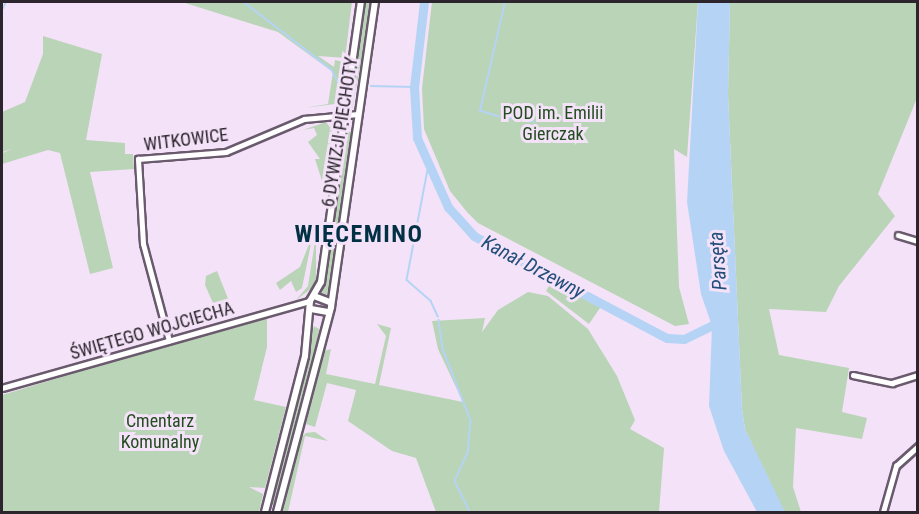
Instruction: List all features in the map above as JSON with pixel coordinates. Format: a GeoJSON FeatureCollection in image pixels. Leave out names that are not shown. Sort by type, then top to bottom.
{"type":"FeatureCollection","features":[{"type":"Feature","properties":{"kind":"street","name":"6 DYWIZJI PIECHOTY"},"geometry":{"type":"LineString","coordinates":[[265,513],[305,356],[312,299],[321,279],[362,2]]}},
{"type":"Feature","properties":{"kind":"street","name":"6 DYWIZJI PIECHOTY"},"geometry":{"type":"LineString","coordinates":[[277,513],[330,302],[375,2]]}},
{"type":"Feature","properties":{"kind":"street"},"geometry":{"type":"LineString","coordinates":[[344,113],[358,114]]}},
{"type":"Feature","properties":{"kind":"street","name":"WITKOWICE"},"geometry":{"type":"LineString","coordinates":[[169,340],[143,244],[138,159],[226,152],[304,119],[344,113]]}},
{"type":"Feature","properties":{"kind":"street"},"geometry":{"type":"LineString","coordinates":[[897,235],[918,241]]}},
{"type":"Feature","properties":{"kind":"street"},"geometry":{"type":"LineString","coordinates":[[312,299],[330,302]]}},
{"type":"Feature","properties":{"kind":"street","name":"ŚWIĘTEGO WOJCIECHA"},"geometry":{"type":"LineString","coordinates":[[2,388],[312,299]]}},
{"type":"Feature","properties":{"kind":"street"},"geometry":{"type":"LineString","coordinates":[[311,309],[328,312]]}},
{"type":"Feature","properties":{"kind":"street"},"geometry":{"type":"LineString","coordinates":[[853,375],[892,383],[918,375]]}},
{"type":"Feature","properties":{"kind":"street"},"geometry":{"type":"LineString","coordinates":[[883,513],[896,466],[918,446]]}},
{"type":"Feature","properties":{"kind":"green space"},"geometry":{"type":"Polygon","coordinates":[[[182,2],[352,2],[345,58],[318,56],[334,67],[335,60],[344,62],[335,104],[304,108],[328,104],[333,72],[278,32],[182,2]]]}},
{"type":"Feature","properties":{"kind":"green space"},"geometry":{"type":"Polygon","coordinates":[[[365,2],[372,2],[352,110],[348,106],[365,2]]]}},
{"type":"Feature","properties":{"kind":"green space","name":"POD im. Emilii Gierczak"},"geometry":{"type":"Polygon","coordinates":[[[432,2],[698,2],[687,157],[674,149],[679,287],[689,324],[675,326],[478,223],[450,191],[424,129],[422,88],[432,2]]]}},
{"type":"Feature","properties":{"kind":"green space"},"geometry":{"type":"Polygon","coordinates":[[[730,2],[917,2],[917,98],[878,194],[895,216],[839,286],[826,312],[769,309],[779,355],[849,368],[842,412],[867,418],[862,439],[796,428],[793,487],[801,512],[785,512],[776,497],[745,429],[742,409],[728,95],[730,2]]]}},
{"type":"Feature","properties":{"kind":"green space"},"geometry":{"type":"Polygon","coordinates":[[[43,36],[102,54],[86,140],[125,143],[125,154],[133,154],[134,169],[90,172],[113,268],[90,274],[60,153],[48,150],[2,164],[2,153],[13,149],[2,152],[2,112],[25,102],[43,54],[43,36]]]}},
{"type":"Feature","properties":{"kind":"green space"},"geometry":{"type":"Polygon","coordinates":[[[326,122],[332,130],[323,184],[315,159],[320,159],[308,142],[317,135],[314,128],[303,130],[326,122]]]}},
{"type":"Feature","properties":{"kind":"green space"},"geometry":{"type":"Polygon","coordinates":[[[345,131],[352,132],[329,294],[322,293],[345,131]]]}},
{"type":"Feature","properties":{"kind":"green space"},"geometry":{"type":"Polygon","coordinates":[[[313,234],[302,288],[296,292],[291,281],[280,290],[276,283],[300,267],[313,234]]]}},
{"type":"Feature","properties":{"kind":"green space"},"geometry":{"type":"Polygon","coordinates":[[[316,235],[316,285],[296,300],[308,286],[316,235]]]}},
{"type":"Feature","properties":{"kind":"green space"},"geometry":{"type":"Polygon","coordinates":[[[217,271],[233,311],[198,320],[217,312],[205,285],[206,276],[217,271]]]}},
{"type":"Feature","properties":{"kind":"green space"},"geometry":{"type":"Polygon","coordinates":[[[552,281],[602,305],[589,324],[546,291],[552,281]]]}},
{"type":"Feature","properties":{"kind":"green space"},"geometry":{"type":"Polygon","coordinates":[[[528,292],[548,296],[588,329],[617,376],[635,420],[630,429],[664,448],[659,512],[436,512],[416,458],[392,451],[348,421],[356,390],[327,383],[315,427],[306,424],[323,351],[331,349],[326,374],[375,384],[386,336],[377,324],[391,328],[379,385],[463,402],[438,349],[432,321],[485,318],[482,332],[498,310],[528,292]]]}},
{"type":"Feature","properties":{"kind":"green space","name":"Cmentarz Komunalny"},"geometry":{"type":"Polygon","coordinates":[[[267,315],[267,347],[254,400],[286,407],[265,488],[249,487],[263,494],[259,512],[2,512],[2,395],[267,315]]]}},
{"type":"Feature","properties":{"kind":"green space"},"geometry":{"type":"Polygon","coordinates":[[[314,326],[319,329],[316,353],[276,505],[270,504],[314,326]]]}},
{"type":"Feature","properties":{"kind":"green space"},"geometry":{"type":"Polygon","coordinates":[[[315,432],[328,441],[305,436],[288,512],[283,512],[300,439],[306,433],[315,432]]]}},
{"type":"Feature","properties":{"kind":"water","name":"Parsęta"},"geometry":{"type":"Polygon","coordinates":[[[698,2],[730,2],[728,95],[742,409],[745,429],[785,512],[757,512],[724,451],[709,406],[712,326],[701,294],[687,202],[698,2]]]}},
{"type":"Feature","properties":{"kind":"waterway"},"geometry":{"type":"LineString","coordinates":[[2,10],[6,2]]}},
{"type":"Feature","properties":{"kind":"waterway"},"geometry":{"type":"LineString","coordinates":[[244,2],[332,70],[339,83]]}},
{"type":"Feature","properties":{"kind":"waterway","name":"Kanał Drzewny"},"geometry":{"type":"LineString","coordinates":[[424,2],[414,87],[417,138],[448,207],[474,236],[667,338],[684,339],[719,322]]}},
{"type":"Feature","properties":{"kind":"waterway"},"geometry":{"type":"LineString","coordinates":[[499,117],[480,111],[505,2]]}},
{"type":"Feature","properties":{"kind":"waterway"},"geometry":{"type":"LineString","coordinates":[[371,86],[414,87]]}},
{"type":"Feature","properties":{"kind":"waterway"},"geometry":{"type":"LineString","coordinates":[[504,117],[534,122]]}},
{"type":"Feature","properties":{"kind":"waterway"},"geometry":{"type":"LineString","coordinates":[[428,170],[407,280],[431,301],[438,316]]}},
{"type":"Feature","properties":{"kind":"waterway"},"geometry":{"type":"LineString","coordinates":[[439,320],[443,349],[471,421],[468,453],[455,481],[470,512]]}},
{"type":"Feature","properties":{"kind":"district","name":"WIĘCEMINO"},"geometry":{"type":"Point","coordinates":[359,235]}}]}
